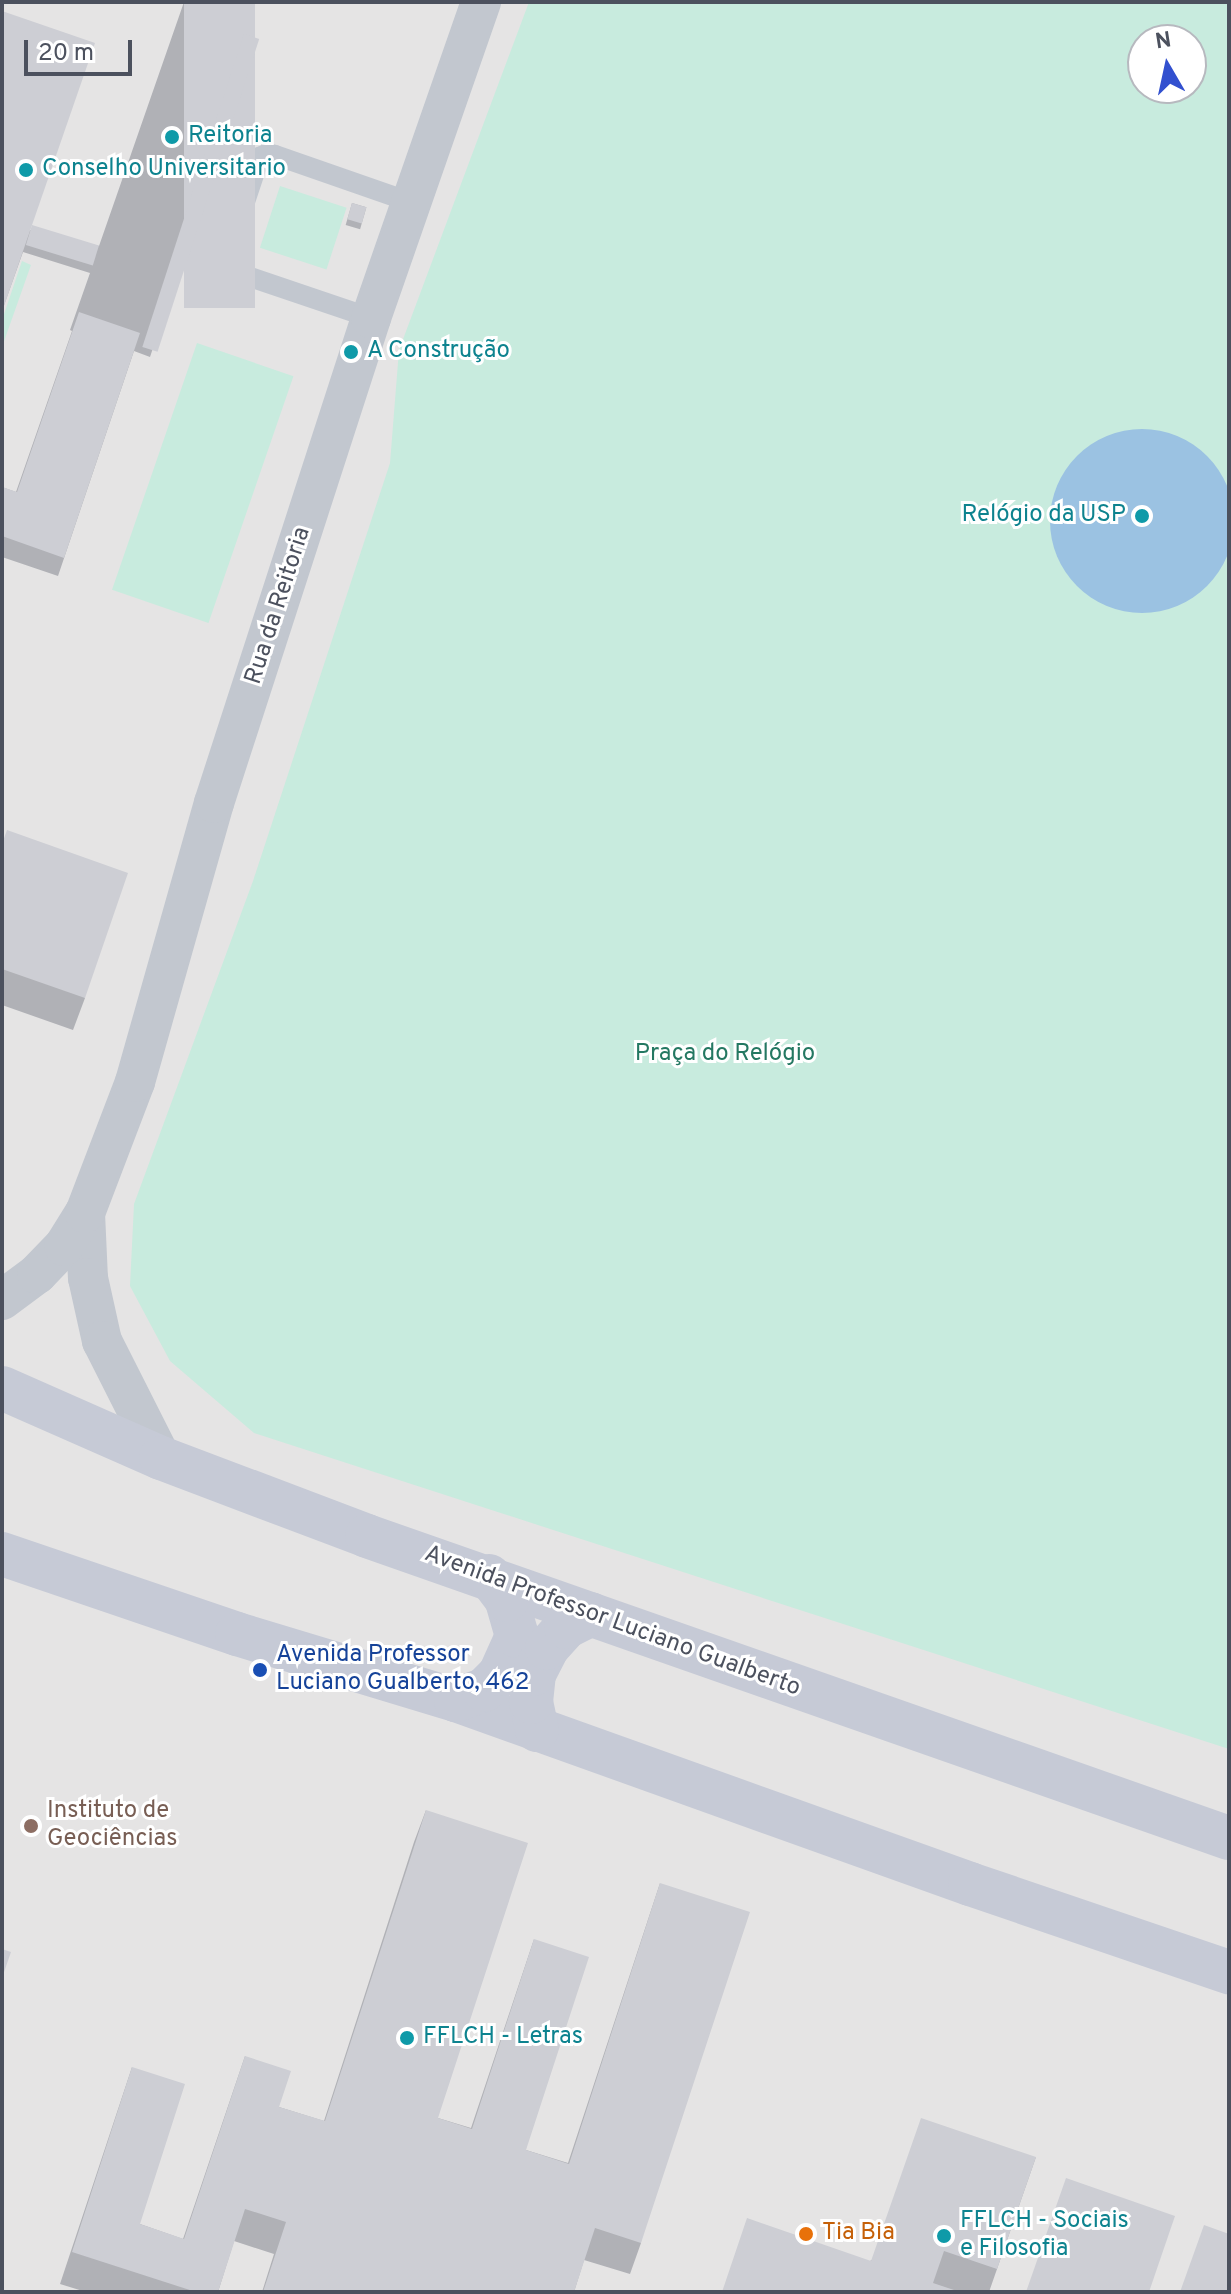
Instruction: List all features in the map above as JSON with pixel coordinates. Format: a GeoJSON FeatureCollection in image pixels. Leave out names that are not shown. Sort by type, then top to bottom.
{"type":"FeatureCollection","features":[{"type":"Feature","properties":{"kind":"street","name":"Rua da Reitoria"},"geometry":{"type":"LineString","coordinates":[[2,1300],[37,1274],[64,1246],[85,1213],[135,1082],[214,803],[371,318],[481,2]]}},
{"type":"Feature","properties":{"kind":"street","name":"Rua da Reitoria"},"geometry":{"type":"LineString","coordinates":[[85,1213],[88,1278],[102,1341],[161,1458]]}},
{"type":"Feature","properties":{"kind":"street","name":"Avenida Professor Luciano Gualberto"},"geometry":{"type":"LineString","coordinates":[[2,1388],[161,1458],[367,1536],[489,1576],[1229,1838]]}},
{"type":"Feature","properties":{"kind":"street"},"geometry":{"type":"LineString","coordinates":[[2,1554],[237,1634],[456,1700],[1229,1972]]}},
{"type":"Feature","properties":{"kind":"street"},"geometry":{"type":"LineString","coordinates":[[456,1700],[484,1690],[500,1674],[517,1636],[507,1600],[489,1576]]}},
{"type":"Feature","properties":{"kind":"street"},"geometry":{"type":"LineString","coordinates":[[537,1730],[531,1702],[534,1674],[547,1648],[566,1627],[591,1614]]}},
{"type":"Feature","properties":{"kind":"lane"},"geometry":{"type":"LineString","coordinates":[[371,318],[229,270],[226,259],[260,157],[268,153],[275,155],[413,203]]}},
{"type":"Feature","properties":{"kind":"shaded area"},"geometry":{"type":"Polygon","coordinates":[[[2,2],[1229,2],[1229,2292],[2,2292],[2,2]]]}},
{"type":"Feature","properties":{"kind":"green space","name":"Praça do Relógio"},"geometry":{"type":"Polygon","coordinates":[[[529,2],[1229,2],[1229,1749],[254,1433],[170,1361],[130,1286],[134,1204],[253,881],[390,463],[399,350],[529,2]]]}},
{"type":"Feature","properties":{"kind":"green space"},"geometry":{"type":"Polygon","coordinates":[[[280,186],[347,208],[326,269],[260,248],[280,186]]]}},
{"type":"Feature","properties":{"kind":"green space"},"geometry":{"type":"Polygon","coordinates":[[[22,261],[31,265],[2,347],[2,320],[22,261]]]}},
{"type":"Feature","properties":{"kind":"green space"},"geometry":{"type":"Polygon","coordinates":[[[197,343],[293,376],[208,623],[112,590],[197,343]]]}},
{"type":"Feature","properties":{"kind":"water"},"geometry":{"type":"Polygon","coordinates":[[[1142,429],[1177,436],[1207,456],[1227,486],[1234,521],[1227,556],[1207,586],[1177,606],[1142,613],[1107,606],[1077,586],[1057,556],[1050,521],[1057,486],[1077,456],[1107,436],[1142,429]]]}},
{"type":"Feature","properties":{"kind":"building"},"geometry":{"type":"Polygon","coordinates":[[[184,2],[255,2],[255,308],[184,308],[184,2]]]}},
{"type":"Feature","properties":{"kind":"building","name":"Conselho Universitario"},"geometry":{"type":"Polygon","coordinates":[[[2,11],[95,43],[4,306],[2,306],[2,11]]]}},
{"type":"Feature","properties":{"kind":"building"},"geometry":{"type":"Polygon","coordinates":[[[244,34],[259,39],[158,352],[142,347],[244,34]]]}},
{"type":"Feature","properties":{"kind":"building"},"geometry":{"type":"Polygon","coordinates":[[[352,203],[366,207],[362,223],[347,219],[352,203]]]}},
{"type":"Feature","properties":{"kind":"building"},"geometry":{"type":"Polygon","coordinates":[[[32,225],[99,245],[93,266],[26,245],[32,225]]]}},
{"type":"Feature","properties":{"kind":"building"},"geometry":{"type":"Polygon","coordinates":[[[79,312],[140,333],[64,558],[2,536],[2,487],[17,492],[79,312]]]}},
{"type":"Feature","properties":{"kind":"building"},"geometry":{"type":"Polygon","coordinates":[[[7,830],[128,873],[85,998],[2,969],[2,844],[7,830]]]}},
{"type":"Feature","properties":{"kind":"building","name":"FFLCH - Letras"},"geometry":{"type":"Polygon","coordinates":[[[426,1810],[528,1843],[438,2118],[472,2129],[534,1939],[589,1957],[526,2150],[569,2164],[660,1883],[750,1912],[641,2243],[595,2228],[574,2292],[263,2292],[286,2222],[245,2209],[218,2292],[196,2292],[72,2252],[132,2067],[185,2084],[140,2224],[184,2239],[245,2056],[291,2071],[279,2107],[325,2121],[426,1810]]]}},
{"type":"Feature","properties":{"kind":"building"},"geometry":{"type":"Polygon","coordinates":[[[2,1949],[11,1952],[2,1978],[2,1949]]]}},
{"type":"Feature","properties":{"kind":"building"},"geometry":{"type":"Polygon","coordinates":[[[921,2118],[1036,2157],[997,2269],[944,2251],[933,2283],[960,2292],[722,2292],[747,2218],[871,2261],[921,2118]]]}},
{"type":"Feature","properties":{"kind":"building","name":"FFLCH - Sociais e Filosofia"},"geometry":{"type":"Polygon","coordinates":[[[1066,2178],[1175,2216],[1149,2292],[1026,2292],[1066,2178]]]}},
{"type":"Feature","properties":{"kind":"building"},"geometry":{"type":"Polygon","coordinates":[[[1204,2225],[1229,2234],[1229,2292],[1180,2292],[1204,2225]]]}},
{"type":"Feature","properties":{"kind":"place","name":"Reitoria"},"geometry":{"type":"Point","coordinates":[172,137]}},
{"type":"Feature","properties":{"kind":"place","name":"Conselho Universitario"},"geometry":{"type":"Point","coordinates":[26,170]}},
{"type":"Feature","properties":{"kind":"place","name":"A Construção"},"geometry":{"type":"Point","coordinates":[351,352]}},
{"type":"Feature","properties":{"kind":"place","name":"Relógio da USP"},"geometry":{"type":"Point","coordinates":[1142,516]}},
{"type":"Feature","properties":{"kind":"place","name":"Avenida Professor Luciano Gualberto, 462"},"geometry":{"type":"Point","coordinates":[260,1670]}},
{"type":"Feature","properties":{"kind":"place","name":"Instituto de Geociências"},"geometry":{"type":"Point","coordinates":[31,1826]}},
{"type":"Feature","properties":{"kind":"place","name":"FFLCH - Letras"},"geometry":{"type":"Point","coordinates":[407,2038]}},
{"type":"Feature","properties":{"kind":"place","name":"Tia Bia"},"geometry":{"type":"Point","coordinates":[806,2234]}},
{"type":"Feature","properties":{"kind":"place","name":"FFLCH - Sociais e Filosofia"},"geometry":{"type":"Point","coordinates":[944,2236]}}]}
